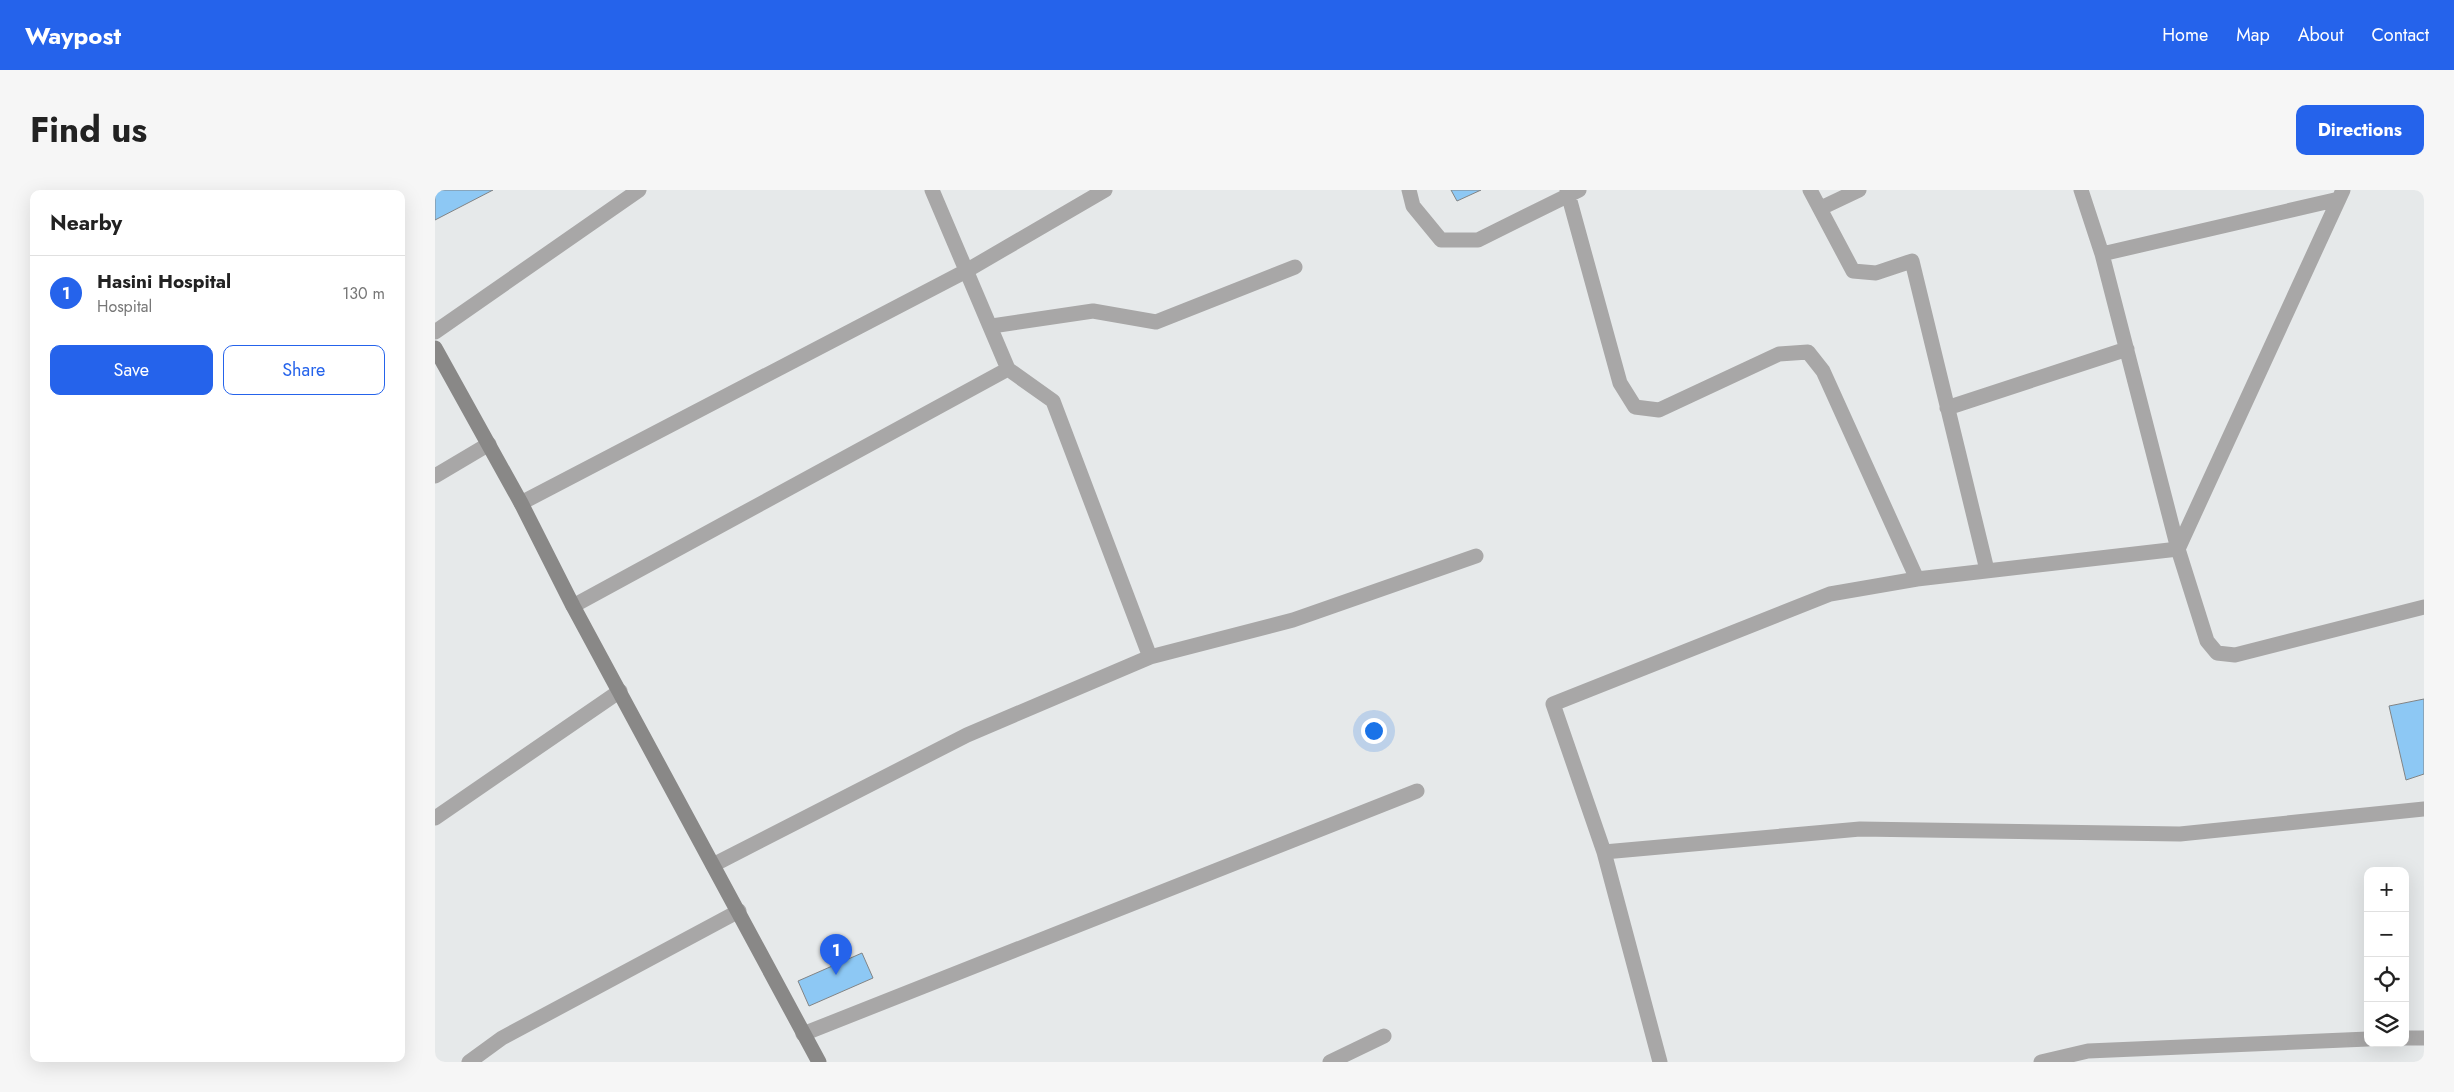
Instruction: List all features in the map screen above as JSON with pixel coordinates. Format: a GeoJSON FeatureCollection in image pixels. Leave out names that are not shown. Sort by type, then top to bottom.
{"type":"FeatureCollection","features":[{"type":"Feature","properties":{"kind":"main road"},"geometry":{"type":"LineString","coordinates":[[435,348],[521,503],[573,606],[819,1062]]}},
{"type":"Feature","properties":{"kind":"street"},"geometry":{"type":"LineString","coordinates":[[435,332],[639,190]]}},
{"type":"Feature","properties":{"kind":"street"},"geometry":{"type":"LineString","coordinates":[[932,190],[966,271],[992,326],[1008,368],[1053,401],[1150,657]]}},
{"type":"Feature","properties":{"kind":"street"},"geometry":{"type":"LineString","coordinates":[[521,503],[966,271],[1105,190]]}},
{"type":"Feature","properties":{"kind":"street"},"geometry":{"type":"LineString","coordinates":[[1409,190],[1413,206],[1441,240],[1478,240],[1572,192],[1620,383],[1635,407],[1659,410],[1779,354],[1808,352],[1823,371],[1917,579]]}},
{"type":"Feature","properties":{"kind":"street"},"geometry":{"type":"LineString","coordinates":[[1809,190],[1821,208],[1853,271],[1876,273],[1911,261],[1987,570]]}},
{"type":"Feature","properties":{"kind":"street"},"geometry":{"type":"LineString","coordinates":[[1821,208],[1859,190]]}},
{"type":"Feature","properties":{"kind":"street"},"geometry":{"type":"LineString","coordinates":[[2081,190],[2102,254],[2178,549],[2207,641],[2217,653],[2235,655],[2424,607]]}},
{"type":"Feature","properties":{"kind":"street"},"geometry":{"type":"LineString","coordinates":[[2102,254],[2341,195]]}},
{"type":"Feature","properties":{"kind":"street"},"geometry":{"type":"LineString","coordinates":[[2178,549],[2341,195]]}},
{"type":"Feature","properties":{"kind":"street"},"geometry":{"type":"LineString","coordinates":[[992,326],[1093,311],[1156,322],[1295,267]]}},
{"type":"Feature","properties":{"kind":"street"},"geometry":{"type":"LineString","coordinates":[[1947,408],[2127,348]]}},
{"type":"Feature","properties":{"kind":"street"},"geometry":{"type":"LineString","coordinates":[[573,606],[1008,368]]}},
{"type":"Feature","properties":{"kind":"street"},"geometry":{"type":"LineString","coordinates":[[435,476],[489,444]]}},
{"type":"Feature","properties":{"kind":"street"},"geometry":{"type":"LineString","coordinates":[[1661,1062],[1604,852],[1553,704],[1830,594],[1917,579],[2178,549]]}},
{"type":"Feature","properties":{"kind":"street"},"geometry":{"type":"LineString","coordinates":[[713,865],[967,735],[1150,657],[1293,620],[1476,556]]}},
{"type":"Feature","properties":{"kind":"street"},"geometry":{"type":"LineString","coordinates":[[435,818],[620,691]]}},
{"type":"Feature","properties":{"kind":"street"},"geometry":{"type":"LineString","coordinates":[[803,1034],[1417,791]]}},
{"type":"Feature","properties":{"kind":"street"},"geometry":{"type":"LineString","coordinates":[[1604,852],[1860,829],[2180,834],[2424,808]]}},
{"type":"Feature","properties":{"kind":"street"},"geometry":{"type":"LineString","coordinates":[[469,1062],[502,1038],[739,911]]}},
{"type":"Feature","properties":{"kind":"street"},"geometry":{"type":"LineString","coordinates":[[1330,1062],[1384,1036]]}},
{"type":"Feature","properties":{"kind":"street"},"geometry":{"type":"LineString","coordinates":[[2409,1038],[2424,1038]]}},
{"type":"Feature","properties":{"kind":"street"},"geometry":{"type":"LineString","coordinates":[[2041,1062],[2088,1051],[2364,1039]]}},
{"type":"Feature","properties":{"kind":"building"},"geometry":{"type":"Polygon","coordinates":[[[435,190],[493,190],[435,220],[435,190]]]}},
{"type":"Feature","properties":{"kind":"building"},"geometry":{"type":"Polygon","coordinates":[[[1451,190],[1481,190],[1457,201],[1451,190]]]}},
{"type":"Feature","properties":{"kind":"building"},"geometry":{"type":"Polygon","coordinates":[[[2424,699],[2424,774],[2406,780],[2389,706],[2424,699]]]}},
{"type":"Feature","properties":{"kind":"building"},"geometry":{"type":"Polygon","coordinates":[[[862,953],[873,978],[809,1006],[798,981],[862,953]]]}},
{"type":"Feature","properties":{"kind":"place","name":"Hasini Hospital"},"geometry":{"type":"Point","coordinates":[836,975]}}]}
